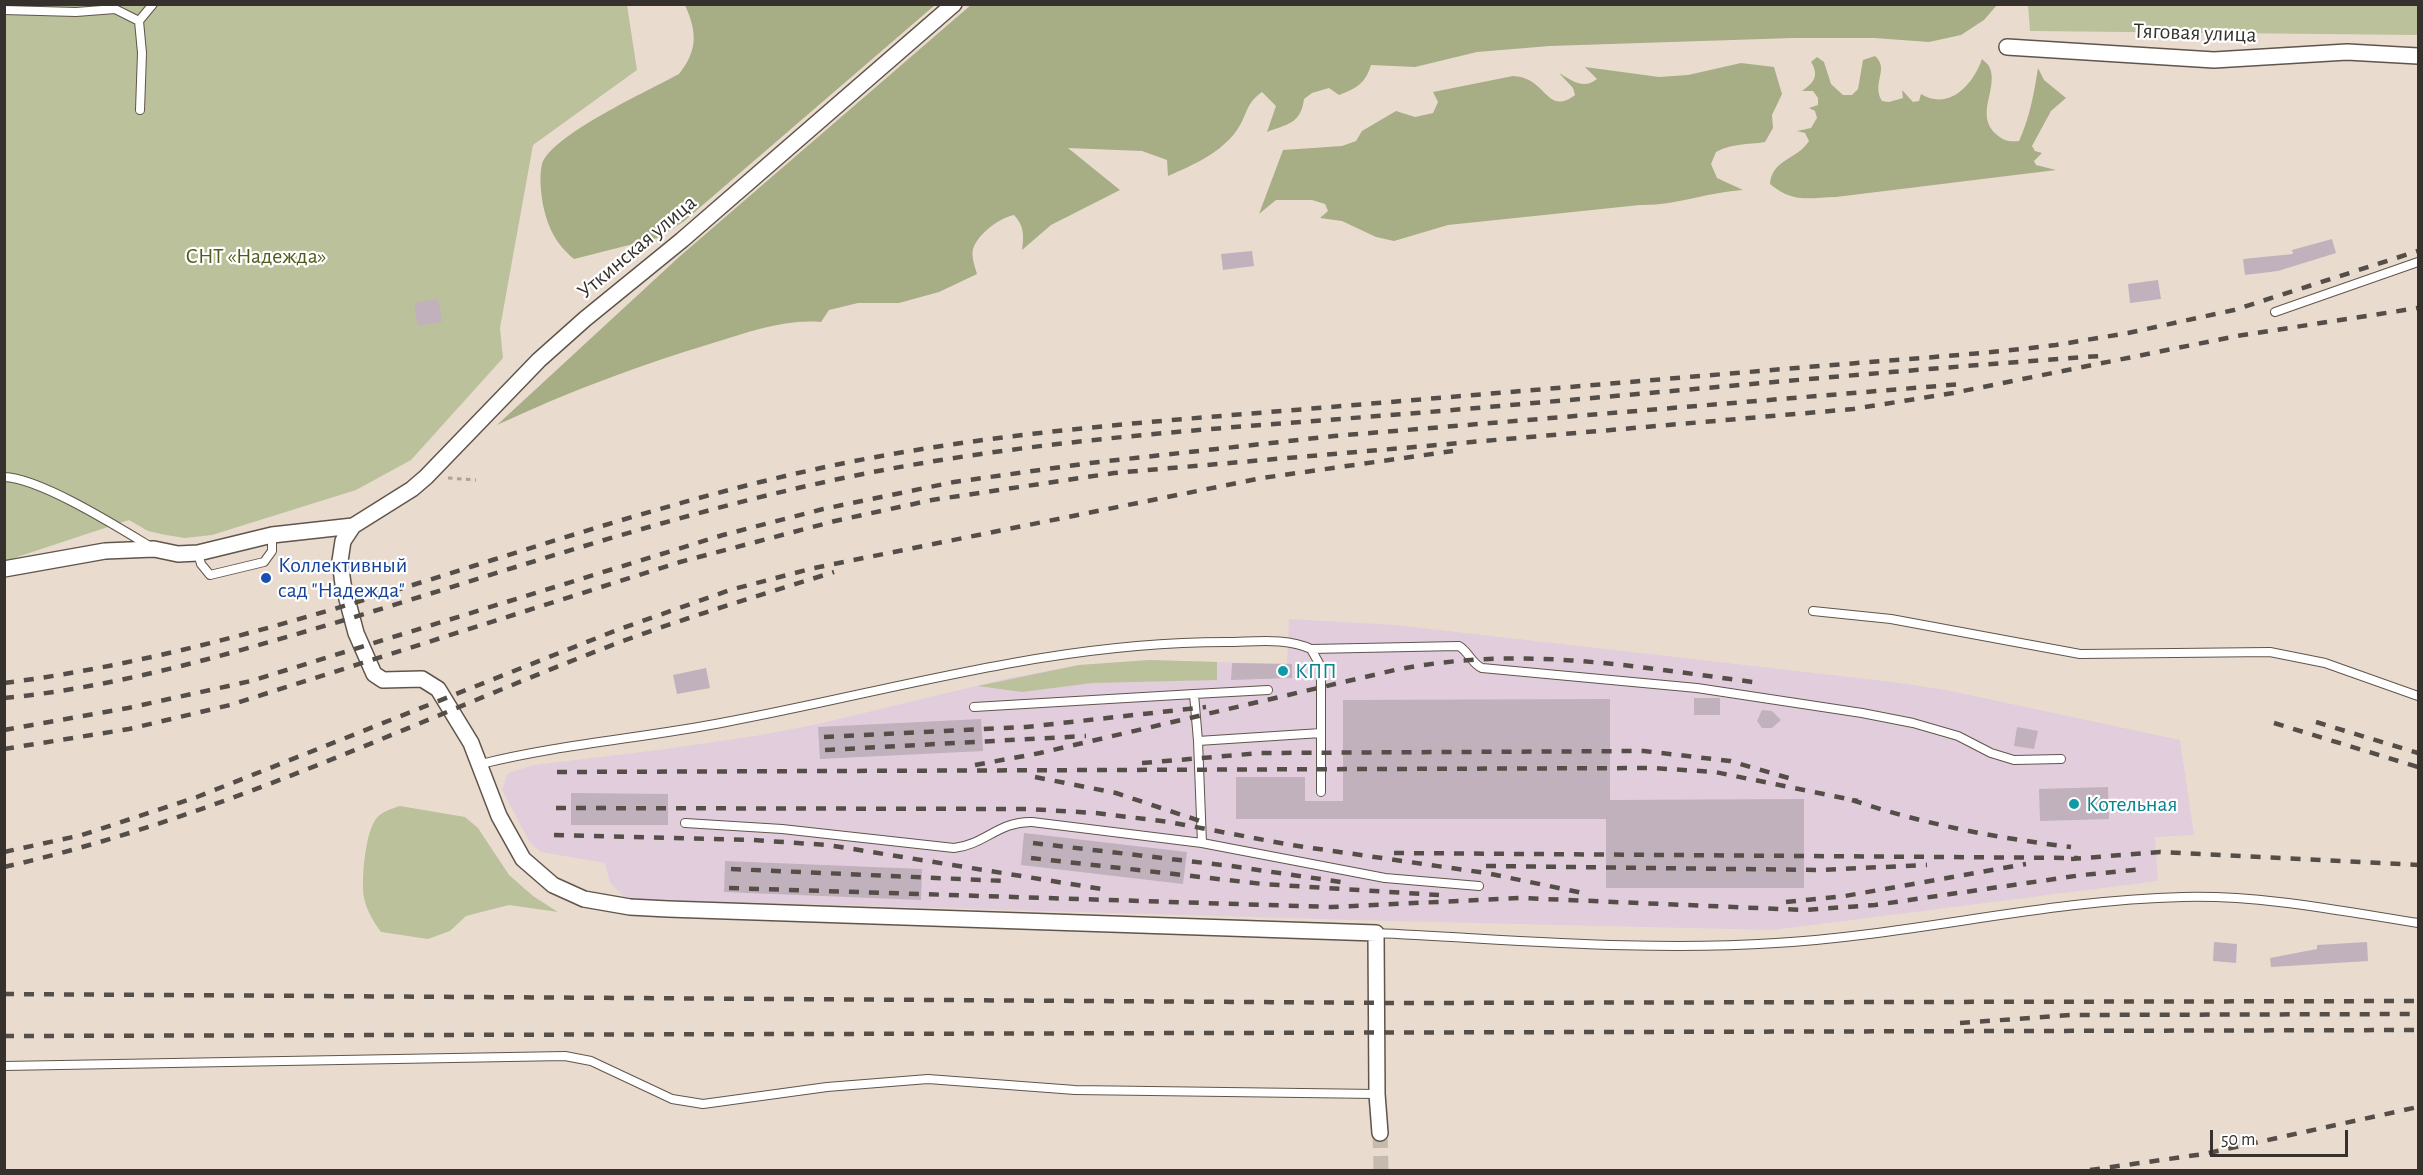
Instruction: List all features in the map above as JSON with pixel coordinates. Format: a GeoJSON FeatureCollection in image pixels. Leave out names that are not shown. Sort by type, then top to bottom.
{"type":"FeatureCollection","features":[{"type":"Feature","properties":{"kind":"street","name":"Уткинская улица"},"geometry":{"type":"LineString","coordinates":[[353,526],[412,489],[539,360],[954,4]]}},
{"type":"Feature","properties":{"kind":"street","name":"Тяговая улица"},"geometry":{"type":"LineString","coordinates":[[2007,46],[2214,60],[2347,52],[2418,56]]}},
{"type":"Feature","properties":{"kind":"street"},"geometry":{"type":"LineString","coordinates":[[4,569],[105,551],[154,549],[178,554],[198,554],[272,535],[353,526]]}},
{"type":"Feature","properties":{"kind":"street"},"geometry":{"type":"LineString","coordinates":[[353,526],[342,541],[340,561],[343,584],[356,633],[374,674],[383,680],[422,679],[438,689],[481,764],[499,816],[523,859],[543,878],[563,891],[596,902],[668,909],[1376,933],[1377,1094],[1380,1133]]}},
{"type":"Feature","properties":{"kind":"lane"},"geometry":{"type":"LineString","coordinates":[[140,110],[142,53],[139,21],[153,4]]}},
{"type":"Feature","properties":{"kind":"lane"},"geometry":{"type":"LineString","coordinates":[[4,10],[76,12],[115,9],[139,21]]}},
{"type":"Feature","properties":{"kind":"lane"},"geometry":{"type":"LineString","coordinates":[[2275,312],[2418,262]]}},
{"type":"Feature","properties":{"kind":"lane"},"geometry":{"type":"LineString","coordinates":[[4,477],[18,477],[154,549]]}},
{"type":"Feature","properties":{"kind":"lane"},"geometry":{"type":"LineString","coordinates":[[198,554],[201,564],[210,575],[234,571],[264,562],[272,551],[272,535]]}},
{"type":"Feature","properties":{"kind":"lane"},"geometry":{"type":"LineString","coordinates":[[1813,611],[1891,619],[2080,654],[2270,652],[2325,663],[2418,696]]}},
{"type":"Feature","properties":{"kind":"lane"},"geometry":{"type":"LineString","coordinates":[[481,764],[551,749],[604,744],[730,722],[896,685],[1065,653],[1190,642],[1287,642],[1311,649],[1459,646],[1465,649],[1476,666],[1482,668],[1697,688],[1863,713],[1913,723],[1958,736],[1991,753],[2014,760],[2061,759]]}},
{"type":"Feature","properties":{"kind":"lane"},"geometry":{"type":"LineString","coordinates":[[1311,649],[1321,667],[1320,792]]}},
{"type":"Feature","properties":{"kind":"lane"},"geometry":{"type":"LineString","coordinates":[[974,707],[1268,690]]}},
{"type":"Feature","properties":{"kind":"lane"},"geometry":{"type":"LineString","coordinates":[[1194,693],[1202,843]]}},
{"type":"Feature","properties":{"kind":"lane"},"geometry":{"type":"LineString","coordinates":[[1198,741],[1321,733]]}},
{"type":"Feature","properties":{"kind":"lane"},"geometry":{"type":"LineString","coordinates":[[685,823],[782,829],[954,848],[971,845],[1006,824],[1032,822],[1202,843],[1385,878],[1479,886]]}},
{"type":"Feature","properties":{"kind":"lane"},"geometry":{"type":"LineString","coordinates":[[1376,933],[1676,946],[1737,946],[1823,940],[2081,905],[2186,897],[2324,908],[2418,923]]}},
{"type":"Feature","properties":{"kind":"lane"},"geometry":{"type":"LineString","coordinates":[[4,1066],[565,1056],[591,1061],[672,1099],[703,1104],[868,1082],[928,1079],[1075,1090],[1377,1094]]}},
{"type":"Feature","properties":{"kind":"shaded area"},"geometry":{"type":"Polygon","coordinates":[[[1289,619],[1396,625],[1893,682],[1946,690],[2180,740],[2194,835],[2155,837],[2158,881],[1773,930],[1389,921],[627,899],[610,883],[605,863],[541,852],[530,843],[502,790],[508,773],[534,765],[761,735],[818,724],[1009,678],[1079,665],[1149,660],[1287,664],[1289,619]]]}},
{"type":"Feature","properties":{"kind":"green space"},"geometry":{"type":"Polygon","coordinates":[[[972,4],[1997,5],[1984,20],[1961,35],[1929,42],[1874,38],[1793,38],[1550,46],[1477,52],[1415,67],[1371,65],[1366,77],[1355,87],[1339,95],[1329,88],[1312,93],[1304,99],[1300,114],[1292,122],[1267,132],[1276,106],[1262,92],[1252,101],[1241,124],[1223,145],[1197,163],[1168,176],[1167,160],[1142,151],[1068,148],[1120,190],[1051,225],[1022,250],[1023,231],[1020,223],[1014,215],[1002,219],[984,232],[973,249],[973,262],[977,274],[939,292],[899,303],[858,303],[829,310],[821,322],[780,324],[740,335],[658,360],[604,380],[497,425],[679,257],[972,4]]]}},
{"type":"Feature","properties":{"kind":"green space","name":"СНТ «Надежда»"},"geometry":{"type":"Polygon","coordinates":[[[5,5],[627,5],[637,70],[533,145],[500,328],[503,358],[411,460],[356,490],[212,535],[185,538],[166,535],[148,531],[129,520],[5,561],[5,5]]]}},
{"type":"Feature","properties":{"kind":"green space"},"geometry":{"type":"Polygon","coordinates":[[[685,5],[935,5],[683,222],[657,238],[574,259],[558,241],[547,221],[541,190],[542,164],[549,152],[582,127],[679,74],[690,57],[694,41],[692,24],[685,5]]]}},
{"type":"Feature","properties":{"kind":"green space"},"geometry":{"type":"Polygon","coordinates":[[[2028,5],[2418,5],[2418,35],[2030,31],[2028,5]]]}},
{"type":"Feature","properties":{"kind":"green space"},"geometry":{"type":"Polygon","coordinates":[[[1875,56],[1881,66],[1879,94],[1882,101],[1889,102],[1903,98],[1902,90],[1913,102],[1919,101],[1921,94],[1941,99],[1959,93],[1973,78],[1982,59],[1989,66],[1992,74],[1987,119],[1997,135],[2010,141],[2019,141],[2023,132],[2038,68],[2044,80],[2066,98],[2051,111],[2032,146],[2035,151],[2042,153],[2034,161],[2036,165],[2056,170],[1817,198],[1793,197],[1770,184],[1775,169],[1809,141],[1805,133],[1797,131],[1811,128],[1817,118],[1815,111],[1809,108],[1818,105],[1818,98],[1813,91],[1802,91],[1815,75],[1811,62],[1817,57],[1824,62],[1831,84],[1843,95],[1852,95],[1858,89],[1863,60],[1875,56]]]}},
{"type":"Feature","properties":{"kind":"green space"},"geometry":{"type":"Polygon","coordinates":[[[1741,63],[1774,67],[1782,94],[1772,115],[1773,128],[1765,142],[1722,149],[1716,152],[1711,164],[1717,178],[1743,190],[1653,205],[1448,225],[1394,241],[1376,237],[1342,221],[1320,218],[1328,211],[1325,204],[1312,200],[1276,200],[1259,214],[1283,150],[1342,146],[1356,141],[1362,131],[1396,111],[1415,117],[1433,113],[1438,102],[1433,92],[1513,76],[1533,82],[1552,99],[1565,101],[1575,95],[1573,88],[1559,73],[1573,81],[1587,84],[1597,79],[1585,67],[1659,77],[1688,75],[1741,63]]]}},
{"type":"Feature","properties":{"kind":"green space"},"geometry":{"type":"Polygon","coordinates":[[[1149,660],[1217,662],[1217,680],[1092,683],[1022,692],[978,686],[1079,665],[1149,660]]]}},
{"type":"Feature","properties":{"kind":"green space"},"geometry":{"type":"Polygon","coordinates":[[[400,806],[465,817],[478,828],[509,875],[533,896],[558,912],[509,905],[466,916],[450,931],[428,939],[381,932],[364,898],[365,857],[369,835],[378,816],[400,806]]]}},
{"type":"Feature","properties":{"kind":"building"},"geometry":{"type":"Polygon","coordinates":[[[2332,239],[2336,253],[2278,271],[2245,275],[2243,259],[2293,254],[2292,250],[2332,239]]]}},
{"type":"Feature","properties":{"kind":"building"},"geometry":{"type":"Polygon","coordinates":[[[1252,251],[1254,266],[1223,270],[1221,254],[1252,251]]]}},
{"type":"Feature","properties":{"kind":"building"},"geometry":{"type":"Polygon","coordinates":[[[2158,280],[2161,299],[2130,303],[2128,284],[2158,280]]]}},
{"type":"Feature","properties":{"kind":"building"},"geometry":{"type":"Polygon","coordinates":[[[438,299],[442,322],[418,326],[414,303],[438,299]]]}},
{"type":"Feature","properties":{"kind":"building"},"geometry":{"type":"Polygon","coordinates":[[[1232,663],[1292,664],[1292,678],[1231,680],[1232,663]]]}},
{"type":"Feature","properties":{"kind":"building"},"geometry":{"type":"Polygon","coordinates":[[[706,668],[710,688],[677,694],[673,675],[706,668]]]}},
{"type":"Feature","properties":{"kind":"building"},"geometry":{"type":"Polygon","coordinates":[[[1694,698],[1720,698],[1720,715],[1694,715],[1694,698]]]}},
{"type":"Feature","properties":{"kind":"building"},"geometry":{"type":"Polygon","coordinates":[[[1610,699],[1610,800],[1804,799],[1804,888],[1606,888],[1606,819],[1236,819],[1236,777],[1305,777],[1305,801],[1343,801],[1343,700],[1610,699]]]}},
{"type":"Feature","properties":{"kind":"building"},"geometry":{"type":"Polygon","coordinates":[[[1762,710],[1772,711],[1781,720],[1772,728],[1762,728],[1757,721],[1762,710]]]}},
{"type":"Feature","properties":{"kind":"building"},"geometry":{"type":"Polygon","coordinates":[[[981,719],[983,751],[820,759],[818,727],[981,719]]]}},
{"type":"Feature","properties":{"kind":"building"},"geometry":{"type":"Polygon","coordinates":[[[2017,727],[2038,731],[2034,749],[2014,746],[2017,727]]]}},
{"type":"Feature","properties":{"kind":"building","name":"Котельная"},"geometry":{"type":"Polygon","coordinates":[[[2108,787],[2109,819],[2040,821],[2039,789],[2108,787]]]}},
{"type":"Feature","properties":{"kind":"building"},"geometry":{"type":"Polygon","coordinates":[[[571,793],[668,794],[668,825],[571,825],[571,793]]]}},
{"type":"Feature","properties":{"kind":"building"},"geometry":{"type":"Polygon","coordinates":[[[1024,833],[1187,852],[1183,884],[1021,865],[1024,833]]]}},
{"type":"Feature","properties":{"kind":"building"},"geometry":{"type":"Polygon","coordinates":[[[725,861],[922,869],[921,900],[724,892],[725,861]]]}},
{"type":"Feature","properties":{"kind":"building"},"geometry":{"type":"Polygon","coordinates":[[[2214,942],[2237,944],[2236,963],[2213,961],[2214,942]]]}},
{"type":"Feature","properties":{"kind":"building"},"geometry":{"type":"Polygon","coordinates":[[[2367,942],[2368,961],[2271,967],[2270,958],[2317,949],[2317,945],[2367,942]]]}},
{"type":"Feature","properties":{"kind":"tunnel"},"geometry":{"type":"LineString","coordinates":[[1380,1133],[1381,1170]]}},
{"type":"Feature","properties":{"kind":"railway"},"geometry":{"type":"LineString","coordinates":[[4,683],[115,665],[225,639],[334,609],[657,510],[766,481],[876,457],[1028,434],[1130,424],[2056,345],[2128,333],[2234,310],[2418,251]]}},
{"type":"Feature","properties":{"kind":"railway"},"geometry":{"type":"LineString","coordinates":[[4,749],[129,729],[230,705],[680,562],[835,521],[932,500],[1114,473],[1853,409],[1953,393],[2237,336],[2418,308]]}},
{"type":"Feature","properties":{"kind":"railway"},"geometry":{"type":"LineString","coordinates":[[4,698],[91,686],[178,667],[348,619],[662,523],[789,490],[923,463],[993,452],[1134,436],[2100,356]]}},
{"type":"Feature","properties":{"kind":"railway"},"geometry":{"type":"LineString","coordinates":[[4,730],[128,708],[251,681],[723,535],[823,509],[954,482],[1090,463],[1334,436],[1962,384]]}},
{"type":"Feature","properties":{"kind":"railway"},"geometry":{"type":"LineString","coordinates":[[4,852],[82,835],[197,797],[617,630],[730,590],[814,568],[1262,478],[1453,451]]}},
{"type":"Feature","properties":{"kind":"railway"},"geometry":{"type":"LineString","coordinates":[[4,867],[83,847],[237,796],[615,644],[697,615],[834,572]]}},
{"type":"Feature","properties":{"kind":"railway"},"geometry":{"type":"LineString","coordinates":[[975,765],[1040,753],[1395,670],[1441,663],[1487,659],[1575,661],[1753,682]]}},
{"type":"Feature","properties":{"kind":"railway"},"geometry":{"type":"LineString","coordinates":[[824,737],[1026,727],[1206,707]]}},
{"type":"Feature","properties":{"kind":"railway"},"geometry":{"type":"LineString","coordinates":[[2316,722],[2418,753]]}},
{"type":"Feature","properties":{"kind":"railway"},"geometry":{"type":"LineString","coordinates":[[2274,723],[2418,767]]}},
{"type":"Feature","properties":{"kind":"railway"},"geometry":{"type":"LineString","coordinates":[[825,750],[1086,736]]}},
{"type":"Feature","properties":{"kind":"railway"},"geometry":{"type":"LineString","coordinates":[[1142,763],[1261,753],[1644,751],[1730,761],[1792,779]]}},
{"type":"Feature","properties":{"kind":"railway"},"geometry":{"type":"LineString","coordinates":[[557,772],[1652,768],[1715,772],[1858,801]]}},
{"type":"Feature","properties":{"kind":"railway"},"geometry":{"type":"LineString","coordinates":[[1035,777],[1116,793],[1200,821]]}},
{"type":"Feature","properties":{"kind":"railway"},"geometry":{"type":"LineString","coordinates":[[1852,800],[1960,829],[2071,847]]}},
{"type":"Feature","properties":{"kind":"railway"},"geometry":{"type":"LineString","coordinates":[[556,808],[1027,809],[1096,813],[1169,822],[1291,845],[1486,873],[1583,893]]}},
{"type":"Feature","properties":{"kind":"railway"},"geometry":{"type":"LineString","coordinates":[[554,835],[753,840],[828,845],[1108,890]]}},
{"type":"Feature","properties":{"kind":"railway"},"geometry":{"type":"LineString","coordinates":[[1033,843],[1231,866],[1341,882]]}},
{"type":"Feature","properties":{"kind":"railway"},"geometry":{"type":"LineString","coordinates":[[2071,859],[2160,852],[2418,865]]}},
{"type":"Feature","properties":{"kind":"railway"},"geometry":{"type":"LineString","coordinates":[[1394,853],[2078,858]]}},
{"type":"Feature","properties":{"kind":"railway"},"geometry":{"type":"LineString","coordinates":[[1031,858],[1263,884],[1439,895]]}},
{"type":"Feature","properties":{"kind":"railway"},"geometry":{"type":"LineString","coordinates":[[1786,902],[1845,896],[2026,864]]}},
{"type":"Feature","properties":{"kind":"railway"},"geometry":{"type":"LineString","coordinates":[[1486,866],[1819,870],[1927,865]]}},
{"type":"Feature","properties":{"kind":"railway"},"geometry":{"type":"LineString","coordinates":[[731,869],[1005,881]]}},
{"type":"Feature","properties":{"kind":"railway"},"geometry":{"type":"LineString","coordinates":[[729,888],[1331,907],[1521,898],[1804,910],[1875,905],[2082,875],[2143,869]]}},
{"type":"Feature","properties":{"kind":"railway"},"geometry":{"type":"LineString","coordinates":[[4,994],[1401,1003],[2418,1001]]}},
{"type":"Feature","properties":{"kind":"railway"},"geometry":{"type":"LineString","coordinates":[[1960,1023],[2071,1015],[2418,1014]]}},
{"type":"Feature","properties":{"kind":"railway"},"geometry":{"type":"LineString","coordinates":[[4,1036],[2418,1030]]}},
{"type":"Feature","properties":{"kind":"railway"},"geometry":{"type":"LineString","coordinates":[[2090,1170],[2204,1154],[2418,1107]]}},
{"type":"Feature","properties":{"kind":"place","name":"Коллективный сад \"Надежда\""},"geometry":{"type":"Point","coordinates":[266,578]}},
{"type":"Feature","properties":{"kind":"place","name":"КПП"},"geometry":{"type":"Point","coordinates":[1283,671]}},
{"type":"Feature","properties":{"kind":"place","name":"Котельная"},"geometry":{"type":"Point","coordinates":[2074,804]}}]}
